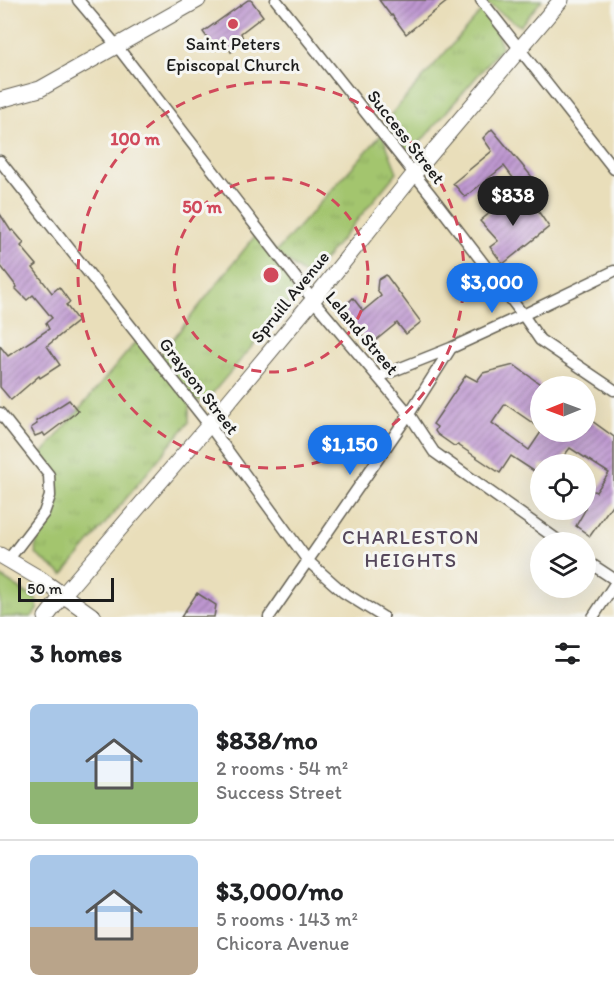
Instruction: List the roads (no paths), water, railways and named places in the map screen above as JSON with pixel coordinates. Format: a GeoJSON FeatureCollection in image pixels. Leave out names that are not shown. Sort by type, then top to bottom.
{"type":"FeatureCollection","features":[{"type":"Feature","properties":{"kind":"street","name":"Leland Street"},"geometry":{"type":"LineString","coordinates":[[78,0],[116,45],[313,300],[409,414],[434,452],[547,532]]}},
{"type":"Feature","properties":{"kind":"street"},"geometry":{"type":"LineString","coordinates":[[0,100],[40,89],[198,0]]}},
{"type":"Feature","properties":{"kind":"street","name":"Success Street"},"geometry":{"type":"LineString","coordinates":[[276,0],[524,315],[540,340],[614,390]]}},
{"type":"Feature","properties":{"kind":"street"},"geometry":{"type":"LineString","coordinates":[[481,0],[614,169]]}},
{"type":"Feature","properties":{"kind":"street","name":"Spruill Avenue"},"geometry":{"type":"LineString","coordinates":[[46,617],[209,425],[414,174],[561,0]]}},
{"type":"Feature","properties":{"kind":"street","name":"Grayson Street"},"geometry":{"type":"LineString","coordinates":[[0,161],[209,425],[308,561],[342,592],[383,617]]}},
{"type":"Feature","properties":{"kind":"street"},"geometry":{"type":"LineString","coordinates":[[378,377],[451,348],[614,271]]}},
{"type":"Feature","properties":{"kind":"street"},"geometry":{"type":"LineString","coordinates":[[269,617],[409,414],[451,348]]}},
{"type":"Feature","properties":{"kind":"street"},"geometry":{"type":"LineString","coordinates":[[0,413],[49,475],[50,496],[44,513],[4,557],[39,578],[94,617]]}},
{"type":"Feature","properties":{"kind":"street"},"geometry":{"type":"LineString","coordinates":[[596,567],[614,579]]}},
{"type":"Feature","properties":{"kind":"street"},"geometry":{"type":"LineString","coordinates":[[593,617],[614,585]]}},
{"type":"Feature","properties":{"kind":"place","name":"Saint Peters Episcopal Church"},"geometry":{"type":"Point","coordinates":[233,24]}},
{"type":"Feature","properties":{"kind":"district","name":"CHARLESTON HEIGHTS"},"geometry":{"type":"Point","coordinates":[411,548]}}]}
